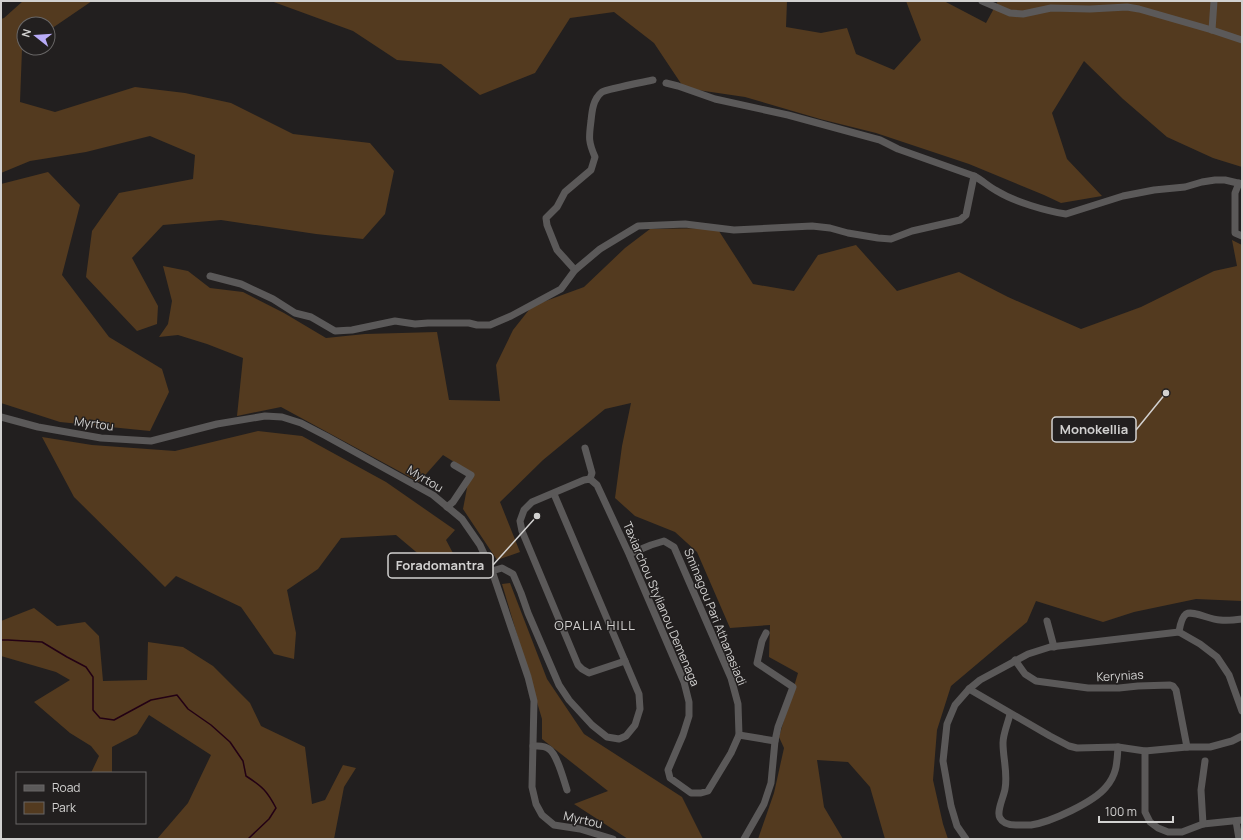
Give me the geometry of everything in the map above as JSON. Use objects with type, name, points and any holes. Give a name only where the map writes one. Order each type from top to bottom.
[{"type":"street","points":[[982,1],[1010,13],[1022,14],[1051,8],[1090,9],[1127,4],[1242,40]]},
{"type":"street","points":[[1212,30],[1214,1]]},
{"type":"street","points":[[575,270],[557,250],[547,225],[546,218],[557,207],[565,192],[591,170],[595,157],[590,146],[589,136],[593,107],[596,98],[602,92],[653,80]]},
{"type":"street","points":[[666,83],[715,99],[788,115],[880,140],[898,149],[974,176],[1006,196],[1043,209],[1066,214],[1123,196],[1154,190],[1185,187],[1215,180],[1225,180],[1241,184],[1235,193],[1235,233],[1242,236]]},
{"type":"street","points":[[210,276],[241,284],[273,299],[295,313],[311,317],[335,331],[352,330],[395,322],[415,324],[462,323],[490,325],[511,316],[561,289],[575,270],[600,249],[638,226],[685,224],[734,230],[812,226],[891,239],[912,230],[960,220],[966,216],[974,176]]},
{"type":"street","name":"Myrtou","points":[[1,417],[38,427],[101,438],[151,441],[217,424],[265,416],[282,417],[301,423],[433,495],[462,519],[480,545],[492,571],[528,677],[534,701],[532,787],[536,804],[542,815],[554,825],[580,829],[613,839]]},
{"type":"street","points":[[585,448],[592,473],[590,479],[584,480],[554,494],[532,502],[524,510],[520,521],[522,531],[578,665],[589,673],[625,661]]},
{"type":"street","points":[[447,507],[453,502],[471,475],[454,465]]},
{"type":"street","name":"Taxiarchou Stylianou Demenaga","points":[[590,479],[597,485],[629,554],[684,682],[689,702],[689,716],[683,735],[668,770],[670,778],[691,793]]},
{"type":"street","points":[[492,571],[502,568],[512,574],[559,685],[569,700],[592,725],[607,737],[619,739],[626,736],[635,725],[640,709],[639,694],[554,494]]},
{"type":"street","name":"Sminagou Pari Athanasiadi","points":[[629,554],[664,541],[674,547],[731,678],[738,704],[739,735],[731,753],[708,791],[691,793]]},
{"type":"street","points":[[1179,632],[1183,618],[1186,614],[1197,614],[1211,619],[1221,620],[1242,619]]},
{"type":"street","points":[[1047,621],[1054,647]]},
{"type":"street","points":[[966,839],[957,826],[951,806],[943,761],[947,724],[955,705],[980,680],[1028,654],[1054,647],[1179,632],[1200,644],[1217,658],[1229,675],[1242,712]]},
{"type":"street","points":[[744,839],[764,804],[771,784],[775,741],[783,713],[793,687],[757,663],[762,641],[766,633]]},
{"type":"street","name":"Kerynias","points":[[1015,660],[1024,674],[1036,681],[1088,688],[1173,686],[1176,690],[1187,747]]},
{"type":"street","points":[[969,690],[1050,736],[1077,748],[1118,747],[1145,751],[1187,747],[1210,747],[1232,741],[1242,736]]},
{"type":"street","points":[[1010,714],[1003,742],[1007,777],[998,814],[1003,822],[1010,824],[1031,825],[1048,821],[1089,802],[1105,789],[1113,778],[1117,765],[1118,747]]},
{"type":"street","points":[[739,735],[775,741]]},
{"type":"street","points":[[533,746],[542,746],[550,749],[557,762],[567,790]]},
{"type":"street","points":[[1145,751],[1146,812],[1150,822],[1158,828],[1168,832],[1183,835],[1203,824],[1239,820],[1239,839]]},
{"type":"street","points":[[1203,824],[1201,790],[1205,761]]},
{"type":"green space","points":[[23,1],[92,1],[56,26],[56,16],[16,16],[16,56],[22,56],[20,102],[55,112],[135,87],[185,93],[231,103],[293,134],[370,143],[394,171],[385,214],[363,239],[316,234],[221,220],[163,225],[132,258],[158,306],[157,324],[137,331],[86,277],[92,231],[119,193],[193,179],[195,155],[150,136],[86,152],[30,161],[1,173],[1,19]]},
{"type":"green space","points":[[271,1],[787,1],[786,27],[821,33],[847,28],[856,54],[894,70],[921,40],[906,1],[944,1],[986,23],[998,1],[1242,1],[1242,167],[1213,158],[1167,137],[1123,99],[1084,61],[1052,113],[1067,159],[1102,196],[1061,203],[969,164],[876,133],[820,119],[745,97],[684,88],[654,43],[614,12],[570,18],[535,73],[480,95],[441,64],[397,60],[353,31]]},
{"type":"green space","points":[[48,172],[80,205],[62,275],[109,337],[162,369],[169,392],[150,431],[60,422],[1,403],[1,184]]},
{"type":"green space","points":[[717,228],[753,284],[794,291],[818,255],[856,245],[897,291],[959,272],[1008,297],[1081,329],[1141,307],[1214,271],[1237,266],[1232,240],[1242,245],[1242,601],[1196,599],[1134,612],[1103,622],[1036,601],[1027,622],[951,686],[937,730],[933,780],[948,839],[885,839],[870,787],[848,762],[817,760],[824,807],[843,839],[758,839],[774,793],[784,748],[779,737],[798,673],[769,657],[770,625],[730,628],[697,552],[675,532],[635,516],[615,498],[622,446],[631,403],[605,409],[543,460],[500,502],[520,552],[497,560],[463,509],[470,472],[443,455],[419,482],[281,407],[237,416],[243,358],[178,335],[159,337],[168,324],[172,301],[163,266],[188,271],[210,288],[243,292],[284,313],[326,338],[365,334],[437,332],[449,400],[500,401],[496,365],[513,330],[532,306],[584,287],[625,248],[650,229]]},
{"type":"green space","points":[[258,431],[302,436],[386,482],[455,530],[446,540],[462,570],[434,567],[396,535],[341,538],[318,569],[287,590],[296,633],[294,659],[274,654],[241,607],[176,576],[165,587],[74,497],[42,437],[92,445],[175,451]]},
{"type":"green space","points":[[510,583],[547,679],[584,734],[682,797],[703,839],[628,839],[574,804],[608,791],[542,739],[542,719],[502,584]]},
{"type":"green space","points":[[34,608],[57,626],[85,622],[99,636],[103,681],[147,680],[148,642],[183,647],[213,666],[250,703],[261,726],[305,747],[312,804],[325,800],[343,765],[356,768],[344,787],[334,839],[157,839],[188,803],[211,755],[149,715],[137,734],[112,747],[112,772],[91,772],[99,756],[91,746],[70,733],[34,702],[70,680],[56,672],[1,656],[1,621]]},
{"type":"waterway","points":[[1,640],[42,642],[86,667],[93,677],[93,710],[100,718],[114,720],[151,700],[177,695],[188,709],[211,725],[230,742],[243,761],[246,776],[257,783],[264,790],[276,808],[269,819],[248,839]]},
{"type":"place","name":"Monokellia","points":[[1166,393]]},
{"type":"place","name":"Foradomantra","points":[[537,516]]},
{"type":"district","name":"OPALIA HILL","points":[[595,625]]}]
